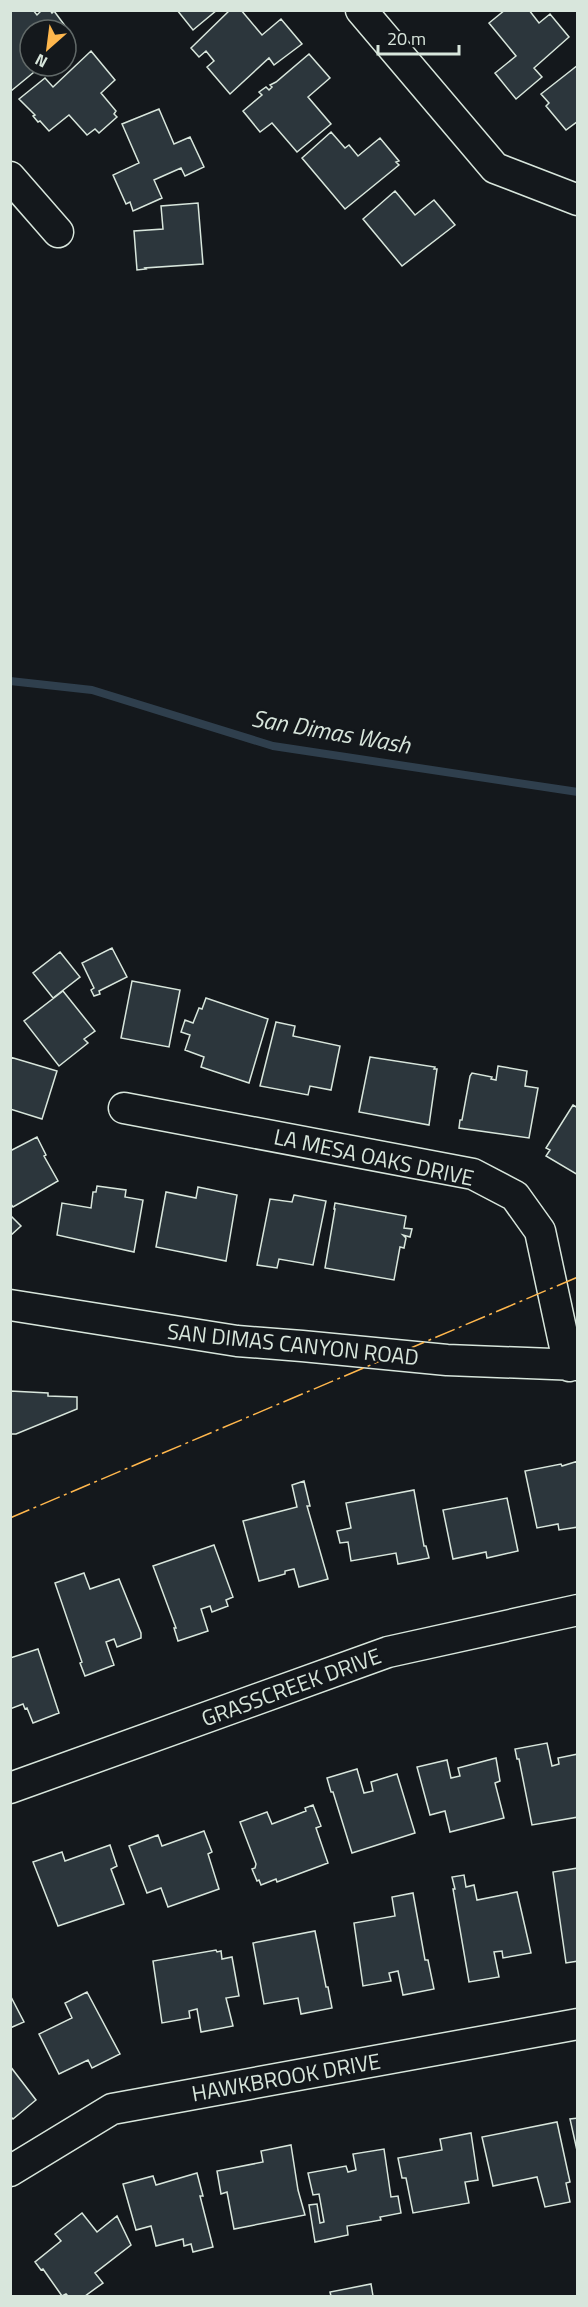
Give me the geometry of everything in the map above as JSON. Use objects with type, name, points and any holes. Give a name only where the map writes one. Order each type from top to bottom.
[{"type":"street","points":[[361,10],[495,168],[577,200]]},
{"type":"street","points":[[10,177],[58,232]]},
{"type":"street","name":"LA MESA OAKS DRIVE","points":[[124,1108],[473,1174],[515,1197],[540,1231],[573,1365]]},
{"type":"street","name":"SAN DIMAS CANYON ROAD","points":[[10,1305],[237,1341],[447,1360],[573,1365]]},
{"type":"street","name":"GRASSCREEK DRIVE","points":[[10,1788],[388,1652],[578,1610]]},
{"type":"street","name":"HAWKBROOK DRIVE","points":[[10,2171],[112,2109],[578,2024]]},
{"type":"building","points":[[10,10],[33,10],[37,15],[42,10],[50,10],[52,13],[54,11],[59,18],[18,18],[18,78],[27,78],[11,91]]},
{"type":"building","points":[[177,10],[217,10],[193,30]]},
{"type":"building","points":[[230,10],[241,10],[262,35],[281,19],[302,44],[274,65],[269,58],[230,94],[207,67],[214,61],[206,51],[199,57],[191,48]]},
{"type":"building","points":[[505,10],[529,10],[539,23],[550,14],[569,37],[534,68],[542,77],[516,99],[495,73],[516,56],[489,23]]},
{"type":"building","points":[[91,51],[115,80],[101,93],[116,111],[114,114],[117,117],[99,133],[95,129],[87,135],[69,115],[49,131],[40,121],[38,122],[33,116],[35,115],[19,99],[45,78],[53,87],[62,78],[78,78],[78,63]]},
{"type":"building","points":[[309,54],[330,78],[308,97],[331,124],[297,152],[272,123],[260,132],[243,111],[262,95],[259,92],[266,87],[269,90],[272,87],[270,85]]},
{"type":"building","points":[[578,65],[578,121],[566,130],[546,106],[549,103],[541,94]]},
{"type":"building","points":[[159,109],[174,144],[190,137],[204,167],[185,176],[181,168],[154,180],[162,198],[133,211],[130,202],[126,204],[113,175],[139,163],[122,124]]},
{"type":"building","points":[[331,132],[345,148],[349,145],[358,156],[380,138],[399,161],[396,162],[399,165],[345,209],[302,158]]},
{"type":"building","points":[[395,191],[415,215],[434,200],[455,225],[402,266],[363,219]]},
{"type":"building","points":[[198,203],[203,264],[137,270],[134,231],[163,229],[161,206]]},
{"type":"building","points":[[112,948],[127,977],[99,991],[100,994],[94,996],[91,990],[94,988],[82,963]]},
{"type":"building","points":[[60,952],[80,977],[53,998],[33,973]]},
{"type":"building","points":[[132,981],[180,990],[169,1047],[121,1038]]},
{"type":"building","points":[[63,991],[95,1031],[84,1039],[88,1043],[59,1066],[24,1021]]},
{"type":"building","points":[[206,998],[268,1019],[249,1083],[201,1067],[204,1057],[185,1050],[190,1035],[181,1032],[185,1020],[193,1023]]},
{"type":"building","points":[[276,1022],[295,1026],[293,1036],[340,1046],[331,1090],[310,1086],[308,1095],[260,1086]]},
{"type":"building","points":[[10,1057],[57,1071],[42,1119],[10,1109]]},
{"type":"building","points":[[370,1057],[437,1069],[429,1125],[359,1112]]},
{"type":"building","points":[[498,1066],[527,1071],[525,1086],[538,1088],[529,1138],[459,1128],[470,1076],[472,1073],[496,1080]]},
{"type":"building","points":[[573,1105],[578,1108],[578,1175],[546,1156],[550,1150],[546,1148]]},
{"type":"building","points":[[37,1137],[46,1155],[44,1156],[58,1181],[13,1207],[10,1203],[10,1151]]},
{"type":"building","points":[[97,1186],[126,1190],[125,1197],[143,1200],[134,1252],[57,1235],[62,1203],[91,1208],[93,1192],[96,1192]]},
{"type":"building","points":[[198,1187],[237,1195],[226,1261],[156,1247],[166,1192],[196,1198]]},
{"type":"building","points":[[294,1195],[326,1201],[313,1265],[279,1259],[277,1268],[257,1265],[270,1199],[292,1202]]},
{"type":"building","points":[[335,1203],[406,1216],[404,1228],[412,1229],[410,1237],[403,1235],[406,1238],[404,1248],[400,1247],[394,1280],[325,1268]]},
{"type":"building","points":[[10,1215],[21,1226],[10,1236]]},
{"type":"building","points":[[10,1391],[77,1397],[77,1409],[16,1434],[10,1434]]},
{"type":"building","points":[[578,1461],[578,1527],[559,1530],[558,1524],[537,1528],[525,1471],[561,1464],[562,1466]]},
{"type":"building","points":[[304,1481],[310,1506],[307,1506],[328,1579],[299,1587],[294,1569],[285,1571],[285,1574],[259,1581],[243,1521],[297,1507],[292,1485]]},
{"type":"building","points":[[414,1490],[424,1546],[426,1546],[429,1558],[398,1564],[396,1553],[351,1561],[348,1542],[340,1543],[337,1531],[351,1528],[346,1503]]},
{"type":"building","points":[[507,1498],[518,1551],[487,1558],[486,1552],[453,1559],[443,1510]]},
{"type":"building","points":[[214,1545],[233,1597],[226,1600],[228,1606],[212,1612],[210,1606],[201,1609],[208,1631],[178,1641],[174,1628],[176,1628],[153,1566]]},
{"type":"building","points":[[84,1573],[90,1589],[119,1579],[141,1633],[141,1638],[117,1647],[114,1639],[106,1642],[114,1665],[85,1676],[55,1583]]},
{"type":"building","points":[[38,1649],[59,1713],[33,1723],[23,1704],[10,1709],[10,1658]]},
{"type":"building","points":[[547,1743],[552,1766],[559,1764],[558,1758],[578,1754],[578,1817],[532,1825],[515,1749]]},
{"type":"building","points":[[496,1758],[500,1781],[495,1783],[504,1818],[450,1832],[445,1811],[430,1815],[417,1767],[447,1760],[451,1778],[460,1776],[458,1768]]},
{"type":"building","points":[[357,1769],[364,1793],[373,1791],[371,1782],[397,1774],[415,1833],[352,1853],[327,1778]]},
{"type":"building","points":[[313,1805],[321,1826],[316,1828],[328,1863],[277,1882],[276,1879],[261,1885],[252,1869],[256,1864],[240,1822],[267,1812],[272,1824],[306,1811],[305,1808]]},
{"type":"building","points":[[204,1831],[212,1852],[208,1854],[219,1889],[168,1907],[161,1888],[147,1893],[129,1846],[158,1835],[162,1846]]},
{"type":"building","points":[[110,1845],[117,1866],[111,1869],[124,1904],[58,1926],[33,1862],[62,1852],[65,1861]]},
{"type":"building","points":[[578,1868],[578,1961],[566,1963],[553,1872]]},
{"type":"building","points":[[464,1875],[466,1887],[474,1885],[477,1900],[517,1892],[531,1953],[503,1958],[502,1951],[494,1952],[499,1977],[469,1982],[452,1877]]},
{"type":"building","points":[[413,1893],[425,1960],[428,1960],[434,1989],[403,1995],[398,1971],[389,1973],[391,1981],[363,1986],[354,1923],[395,1916],[392,1897]]},
{"type":"building","points":[[315,1931],[332,2008],[301,2014],[298,1998],[264,2004],[253,1943]]},
{"type":"building","points":[[221,1951],[222,1959],[232,1957],[239,1996],[226,1998],[233,2026],[201,2032],[197,2009],[189,2011],[190,2018],[162,2023],[153,1961]]},
{"type":"building","points":[[87,1992],[120,2054],[92,2068],[88,2060],[59,2074],[39,2034],[72,2018],[65,2003]]},
{"type":"building","points":[[10,1995],[24,2022],[10,2028]]},
{"type":"building","points":[[10,2066],[36,2100],[13,2119],[10,2116]]},
{"type":"building","points":[[578,2118],[578,2155],[570,2119]]},
{"type":"building","points":[[557,2122],[570,2182],[566,2183],[570,2202],[545,2207],[537,2177],[493,2186],[482,2137]]},
{"type":"building","points":[[471,2133],[478,2180],[465,2182],[469,2203],[413,2213],[406,2178],[402,2178],[398,2158],[442,2150],[440,2139]]},
{"type":"building","points":[[291,2145],[298,2190],[305,2215],[234,2229],[227,2192],[221,2194],[217,2171],[263,2162],[261,2151]]},
{"type":"building","points":[[384,2149],[391,2197],[398,2196],[401,2213],[380,2217],[381,2220],[347,2226],[348,2235],[315,2242],[309,2205],[317,2204],[320,2223],[324,2222],[319,2194],[313,2195],[308,2173],[346,2166],[348,2172],[356,2170],[353,2154]]},
{"type":"building","points":[[197,2173],[203,2196],[200,2196],[213,2247],[193,2252],[191,2244],[184,2246],[183,2239],[156,2246],[151,2226],[136,2230],[123,2184],[153,2176],[156,2185]]},
{"type":"building","points":[[82,2213],[97,2232],[117,2216],[131,2245],[95,2273],[103,2283],[85,2296],[66,2294],[62,2296],[43,2269],[41,2270],[35,2262],[61,2241],[55,2234]]},
{"type":"building","points":[[371,2284],[373,2296],[331,2296],[330,2292]]},
{"type":"waterway","name":"San Dimas Wash","points":[[10,681],[92,690],[273,746],[578,792]]},
{"type":"power","points":[[10,1518],[578,1277]]}]
